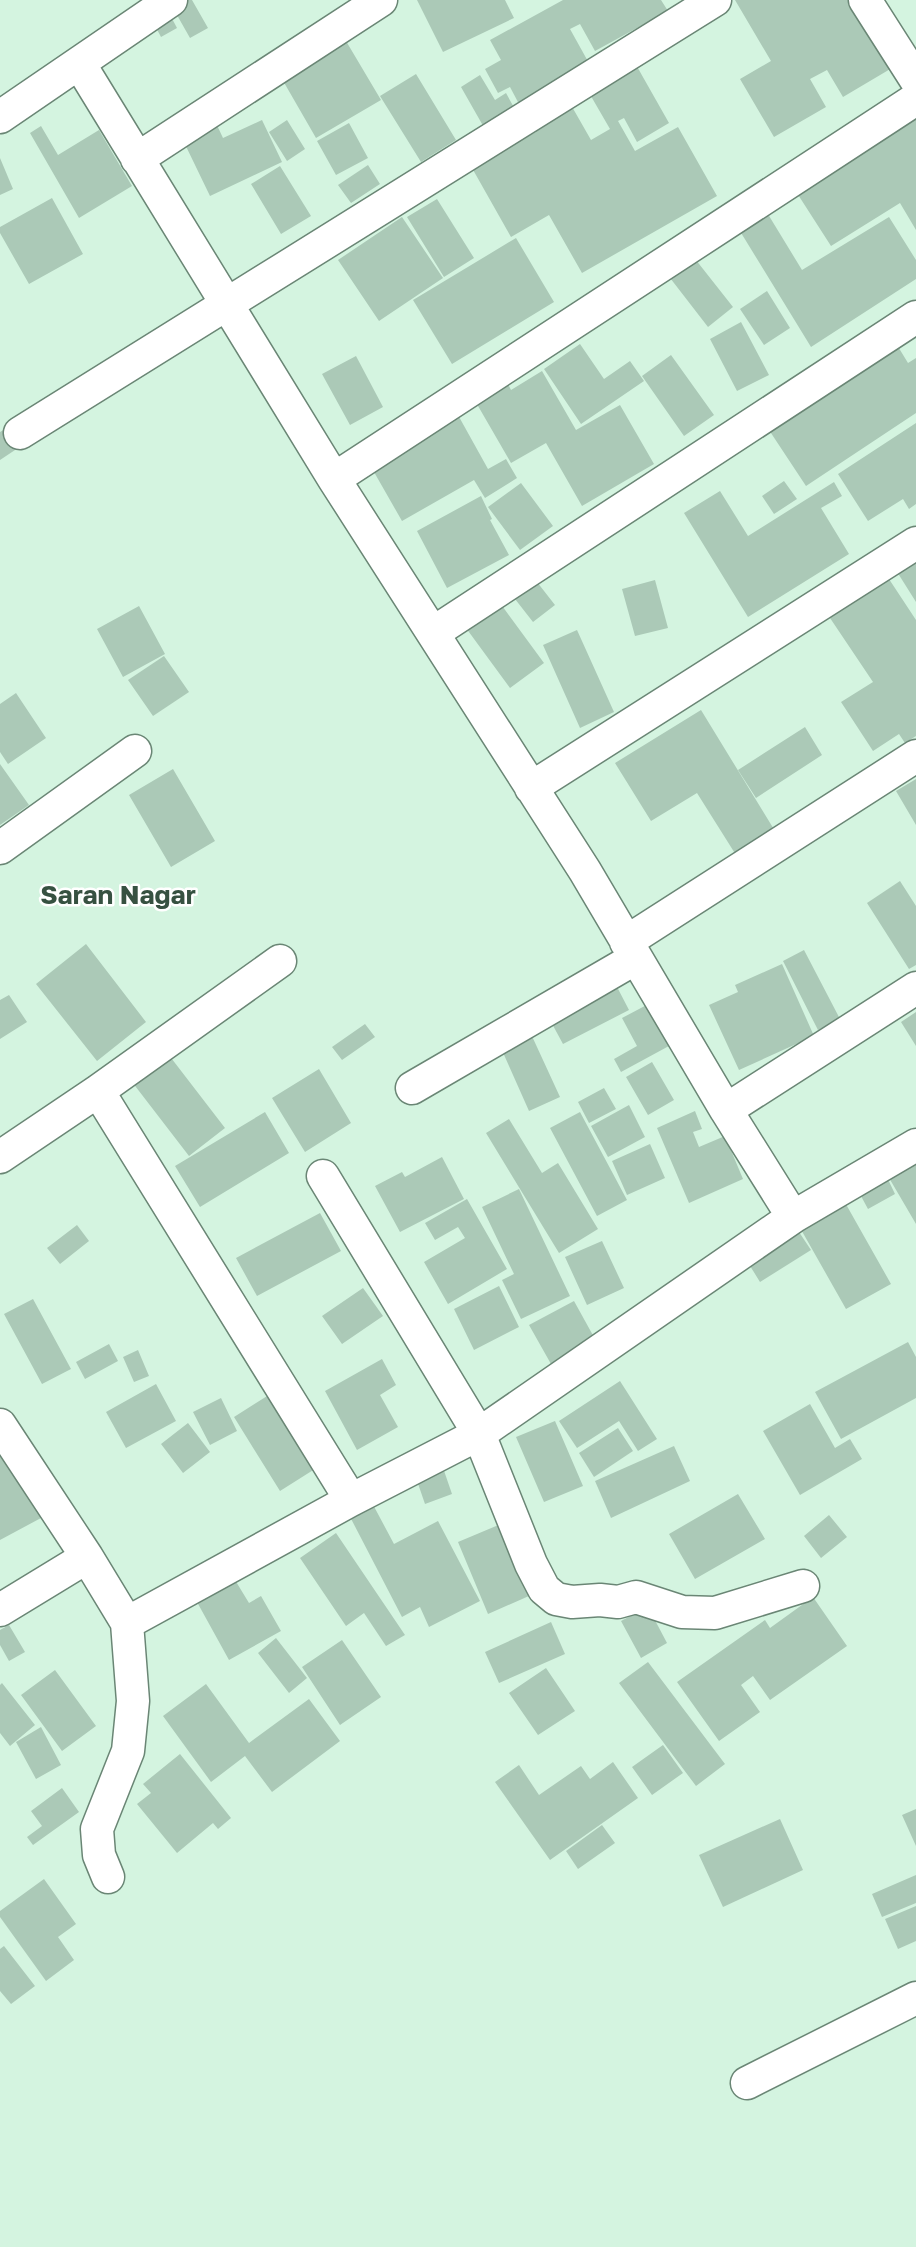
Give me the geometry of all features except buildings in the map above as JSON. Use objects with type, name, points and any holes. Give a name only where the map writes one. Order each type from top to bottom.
[{"type":"street","points":[[0,117],[171,0]]},
{"type":"street","points":[[137,159],[381,0]]},
{"type":"street","points":[[20,433],[715,0]]},
{"type":"street","points":[[865,0],[916,80]]},
{"type":"street","points":[[79,63],[334,479],[531,788],[793,1217]]},
{"type":"street","points":[[334,479],[916,99]]},
{"type":"street","points":[[433,633],[916,317]]},
{"type":"street","points":[[531,788],[916,543]]},
{"type":"street","points":[[0,848],[135,751]]},
{"type":"street","points":[[412,1088],[631,950],[916,756]]},
{"type":"street","points":[[0,1157],[98,1091],[280,961]]},
{"type":"street","points":[[726,1110],[916,988]]},
{"type":"street","points":[[98,1091],[351,1500]]},
{"type":"street","points":[[127,1623],[351,1500],[479,1434],[793,1217],[916,1145]]},
{"type":"street","points":[[323,1176],[479,1434],[531,1564],[544,1589],[556,1599],[572,1602],[618,1602],[636,1597],[682,1612],[715,1613],[803,1586]]},
{"type":"street","points":[[0,1425],[127,1623],[133,1701],[128,1751],[97,1829],[99,1855],[108,1877]]},
{"type":"street","points":[[0,1610],[86,1557]]},
{"type":"street","points":[[747,2083],[916,1998]]},
{"type":"district","name":"Saran Nagar","points":[[118,895]]}]
